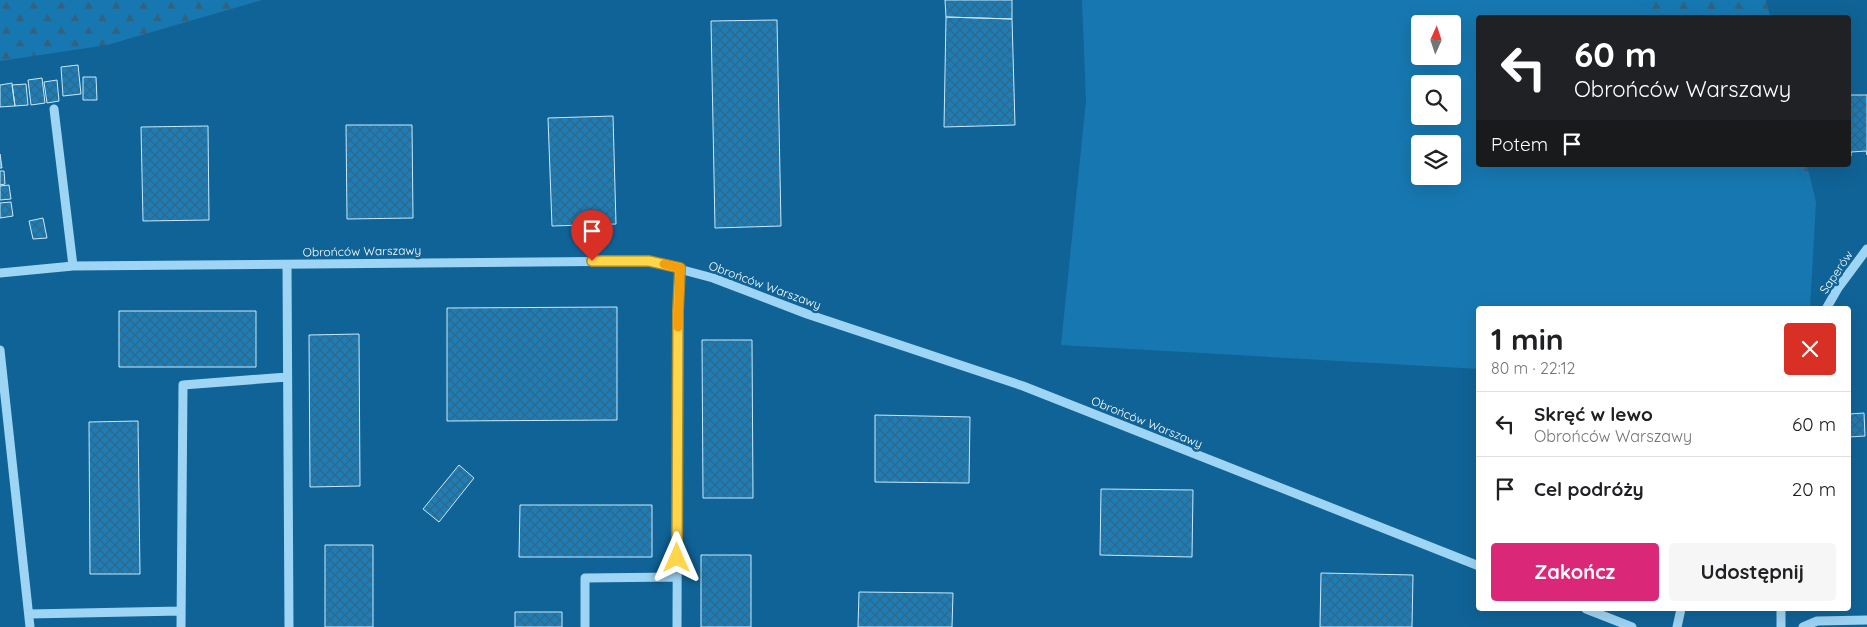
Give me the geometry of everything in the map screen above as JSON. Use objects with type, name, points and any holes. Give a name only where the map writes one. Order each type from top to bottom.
[{"type":"street","points":[[54,109],[73,266]]},
{"type":"street","name":"Saperów","points":[[1828,306],[1838,288],[1867,249]]},
{"type":"street","name":"Obrońców Warszawy","points":[[0,273],[73,266],[649,261],[713,278],[816,317],[1023,386],[1476,565]]},
{"type":"street","points":[[286,265],[289,627]]},
{"type":"street","points":[[677,627],[678,320],[680,268]]},
{"type":"street","points":[[0,350],[30,627]]},
{"type":"street","points":[[181,627],[183,385],[287,378]]},
{"type":"street","points":[[585,627],[585,578],[677,577]]},
{"type":"street","points":[[29,614],[181,611]]},
{"type":"street","points":[[1591,611],[1632,627]]},
{"type":"street","points":[[1677,627],[1681,611]]},
{"type":"street","points":[[1781,611],[1781,627]]},
{"type":"street","points":[[1803,627],[1817,621],[1863,622]]},
{"type":"green space","points":[[0,0],[262,0],[107,45],[0,61]]},
{"type":"green space","points":[[1082,0],[1635,0],[1664,15],[1476,15],[1476,167],[1797,167],[1816,202],[1810,306],[1476,306],[1476,369],[1061,345],[1086,101]]},
{"type":"green space","points":[[1635,0],[1766,0],[1770,15],[1664,15]]},
{"type":"green space","points":[[1797,167],[1807,167],[1816,202]]},
{"type":"building","points":[[945,0],[1012,0],[1012,19],[946,17]]},
{"type":"building","points":[[946,17],[1012,19],[1015,125],[944,127]]},
{"type":"building","points":[[777,20],[781,226],[715,228],[711,21]]},
{"type":"building","points":[[78,65],[81,94],[63,96],[61,67]]},
{"type":"building","points":[[83,77],[96,77],[97,100],[83,100]]},
{"type":"building","points":[[42,78],[45,103],[31,105],[28,80]]},
{"type":"building","points":[[57,80],[59,101],[47,103],[44,82]]},
{"type":"building","points":[[12,83],[15,106],[0,107],[0,85]]},
{"type":"building","points":[[26,84],[28,105],[15,106],[12,85]]},
{"type":"building","points":[[1851,95],[1867,95],[1867,155],[1866,151],[1851,152]]},
{"type":"building","points":[[613,116],[616,224],[552,226],[548,118]]},
{"type":"building","points":[[346,125],[412,125],[413,218],[347,219]]},
{"type":"building","points":[[208,126],[209,220],[143,221],[141,127]]},
{"type":"building","points":[[0,171],[4,171],[5,184],[0,185]]},
{"type":"building","points":[[9,185],[11,199],[0,200],[0,186]]},
{"type":"building","points":[[11,202],[13,216],[0,218],[0,203]]},
{"type":"building","points":[[43,218],[47,238],[33,239],[29,221]]},
{"type":"building","points":[[617,307],[617,420],[447,421],[447,308]]},
{"type":"building","points":[[119,311],[256,311],[256,367],[119,367]]},
{"type":"building","points":[[359,334],[360,486],[310,487],[309,335]]},
{"type":"building","points":[[702,340],[752,340],[753,498],[703,498]]},
{"type":"building","points":[[1864,413],[1865,436],[1851,437],[1851,414]]},
{"type":"building","points":[[875,415],[970,417],[969,483],[875,482]]},
{"type":"building","points":[[138,421],[140,574],[90,574],[89,422]]},
{"type":"building","points":[[459,465],[474,478],[439,522],[423,509]]},
{"type":"building","points":[[1101,489],[1193,490],[1192,557],[1100,555]]},
{"type":"building","points":[[520,505],[652,505],[652,557],[519,557]]},
{"type":"building","points":[[325,545],[373,545],[373,627],[325,627]]},
{"type":"building","points":[[701,555],[751,555],[751,627],[701,627]]},
{"type":"building","points":[[1321,573],[1413,575],[1412,627],[1320,627]]},
{"type":"building","points":[[859,592],[953,593],[952,627],[858,627]]},
{"type":"building","points":[[515,612],[562,612],[562,627],[515,627]]},
{"type":"slow traffic","points":[[664,264],[680,268],[678,327]]},
{"type":"route","points":[[592,261],[649,261],[680,268],[678,310],[677,558]]}]
